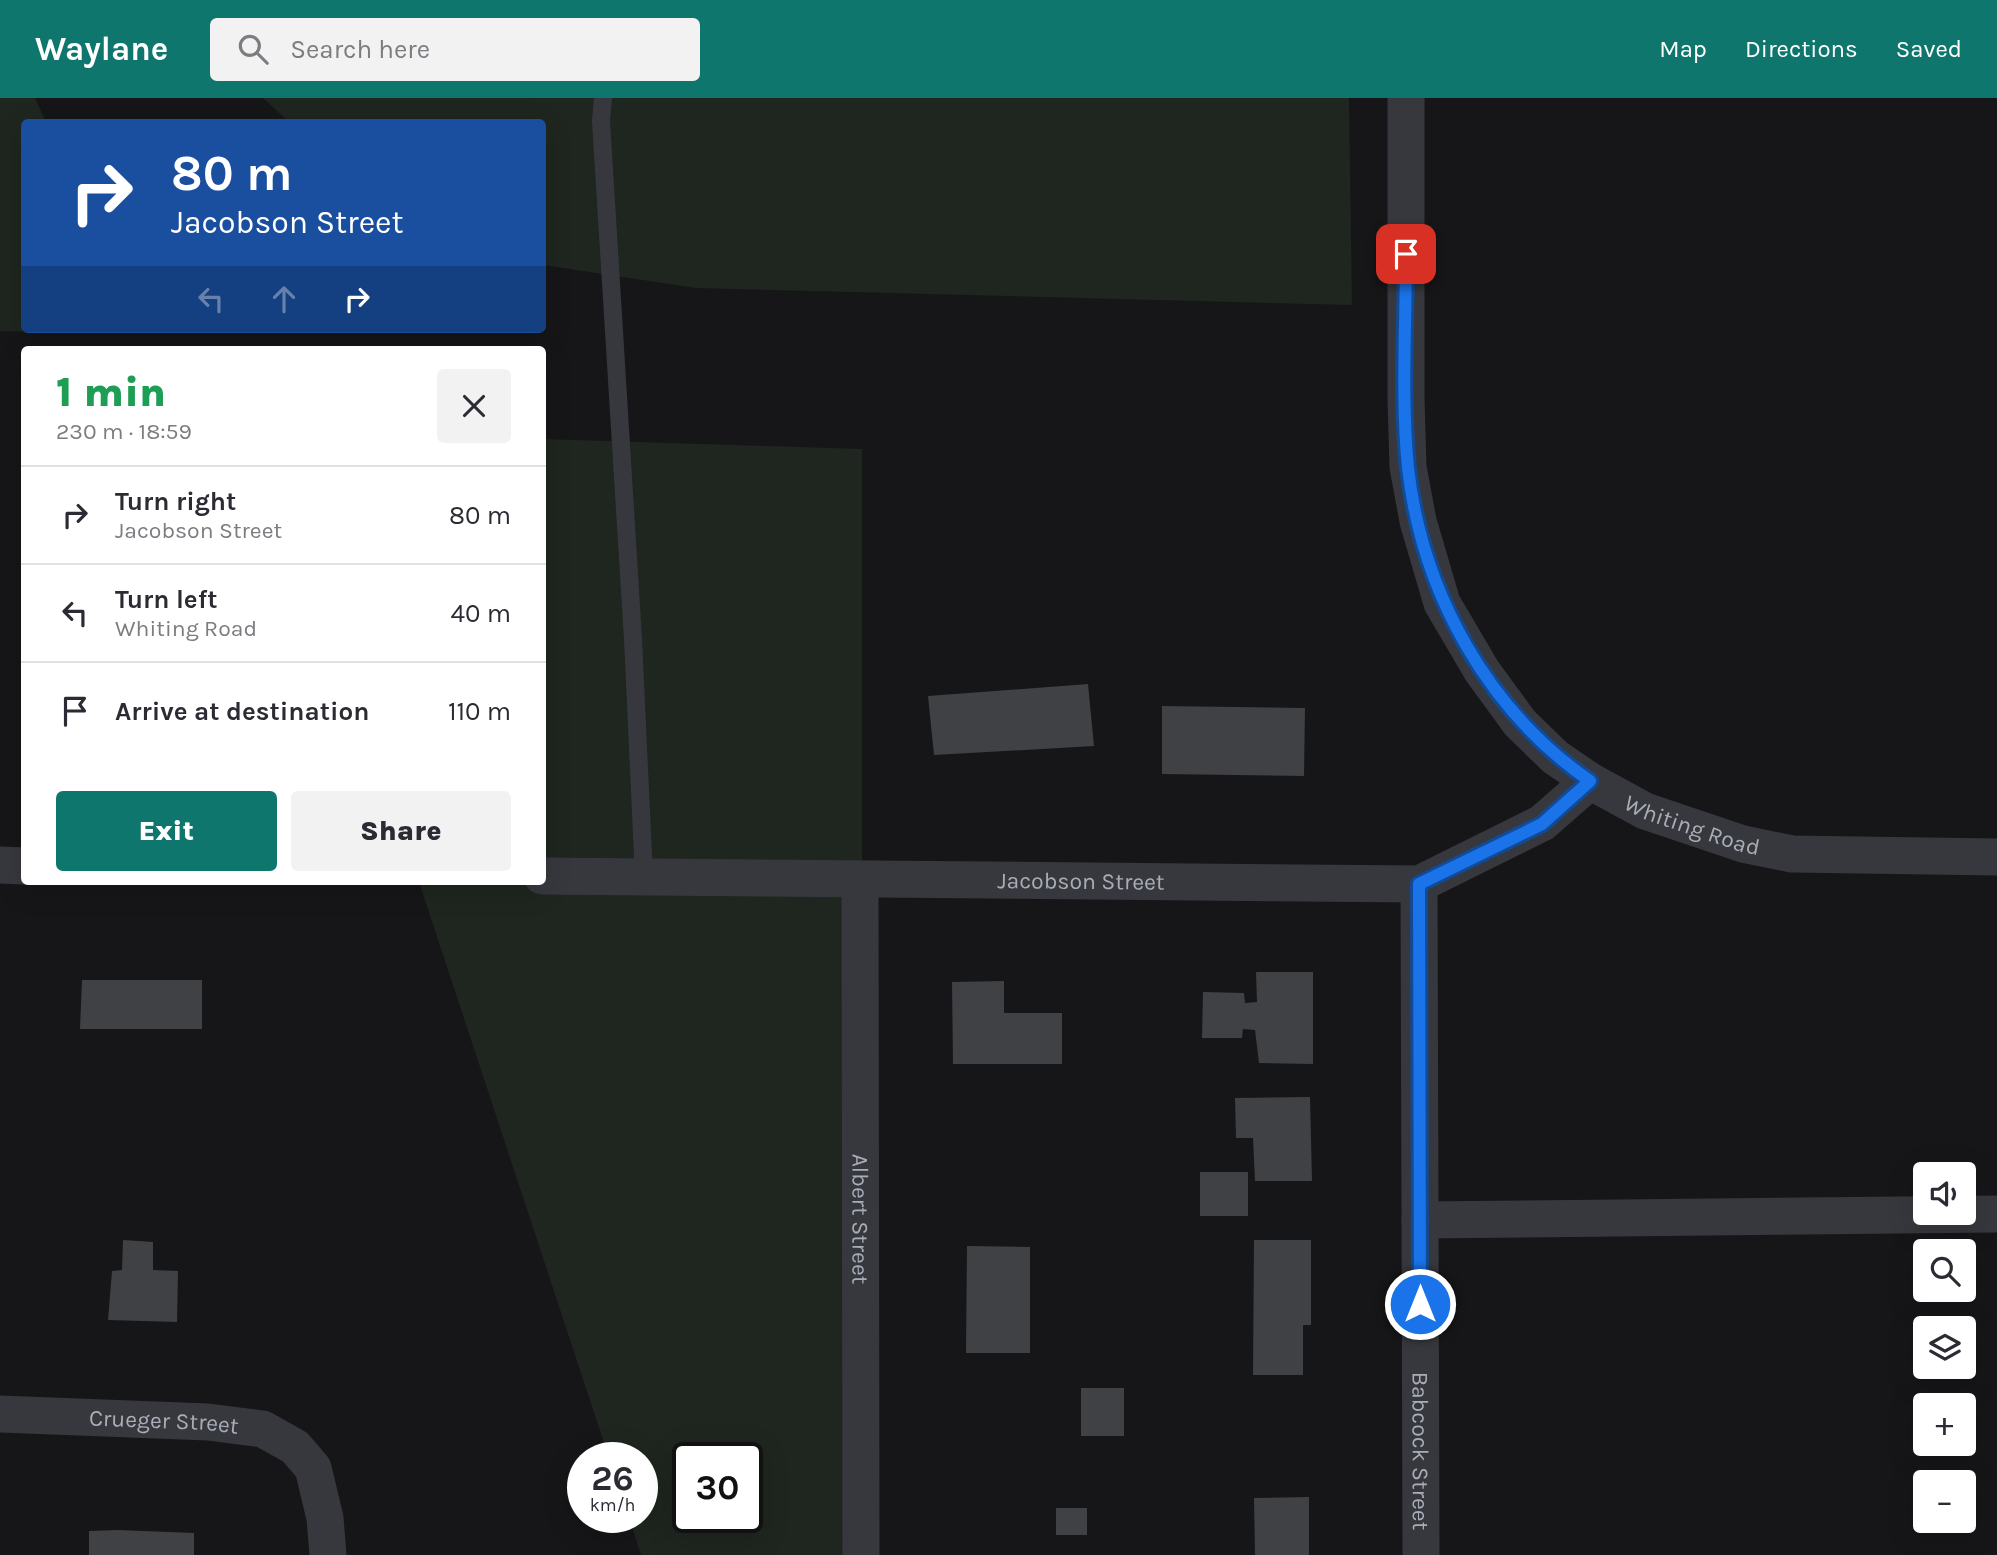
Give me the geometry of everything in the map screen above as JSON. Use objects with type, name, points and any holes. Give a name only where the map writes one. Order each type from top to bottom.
[{"type":"street","name":"Whiting Road","points":[[1406,98],[1408,467],[1430,567],[1442,603],[1482,671],[1520,723],[1555,757],[1590,781],[1645,811],[1700,831],[1792,854],[1997,857]]},
{"type":"street","name":"Jacobson Street","points":[[546,876],[1419,884],[1542,824],[1590,781]]},
{"type":"street","points":[[0,865],[21,866]]},
{"type":"street","name":"Albert Street","points":[[860,881],[862,1555]]},
{"type":"street","name":"Babcock Street","points":[[1419,884],[1421,1555]]},
{"type":"street","points":[[1420,1220],[1997,1214]]},
{"type":"street","name":"Crueger Street","points":[[0,1414],[208,1422],[263,1429],[295,1447],[313,1468],[325,1518],[328,1555]]},
{"type":"lane","points":[[603,98],[601,121],[633,639],[644,877]]},
{"type":"shaded area","points":[[0,98],[35,98],[45,119],[21,119],[21,331],[0,331]]},
{"type":"shaded area","points":[[263,98],[1349,98],[1352,305],[696,288],[546,265],[546,119],[286,119]]},
{"type":"shaded area","points":[[546,439],[862,449],[862,1555],[641,1555],[634,1533],[658,1533],[658,1442],[604,1442],[420,885],[546,885]]},
{"type":"building","points":[[1088,684],[1094,746],[934,755],[928,696]]},
{"type":"building","points":[[1162,706],[1305,708],[1304,776],[1162,774]]},
{"type":"building","points":[[1256,972],[1313,972],[1313,1064],[1259,1063],[1255,1030],[1243,1029],[1242,1038],[1202,1038],[1203,992],[1244,993],[1245,1003],[1257,1002]]},
{"type":"building","points":[[82,980],[202,980],[202,1029],[80,1029]]},
{"type":"building","points":[[1004,981],[1004,1013],[1062,1013],[1062,1064],[953,1064],[952,982]]},
{"type":"building","points":[[1310,1097],[1312,1181],[1255,1181],[1253,1138],[1236,1138],[1235,1098]]},
{"type":"building","points":[[1200,1172],[1248,1172],[1248,1216],[1200,1216]]},
{"type":"building","points":[[123,1240],[153,1242],[153,1270],[178,1271],[177,1322],[108,1320],[112,1271],[122,1270]]},
{"type":"building","points":[[1254,1240],[1311,1240],[1311,1325],[1303,1325],[1303,1375],[1253,1375]]},
{"type":"building","points":[[967,1246],[1030,1247],[1030,1353],[966,1353]]},
{"type":"building","points":[[1081,1388],[1124,1388],[1124,1436],[1081,1436]]},
{"type":"building","points":[[1309,1497],[1309,1555],[1255,1555],[1254,1498]]},
{"type":"building","points":[[1056,1508],[1087,1508],[1087,1535],[1056,1535]]},
{"type":"building","points":[[89,1531],[194,1533],[194,1555],[89,1555]]},
{"type":"route","points":[[1406,254],[1408,467],[1418,521],[1442,603],[1482,671],[1520,723],[1555,757],[1590,781],[1542,824],[1419,884],[1420,1304]]}]
